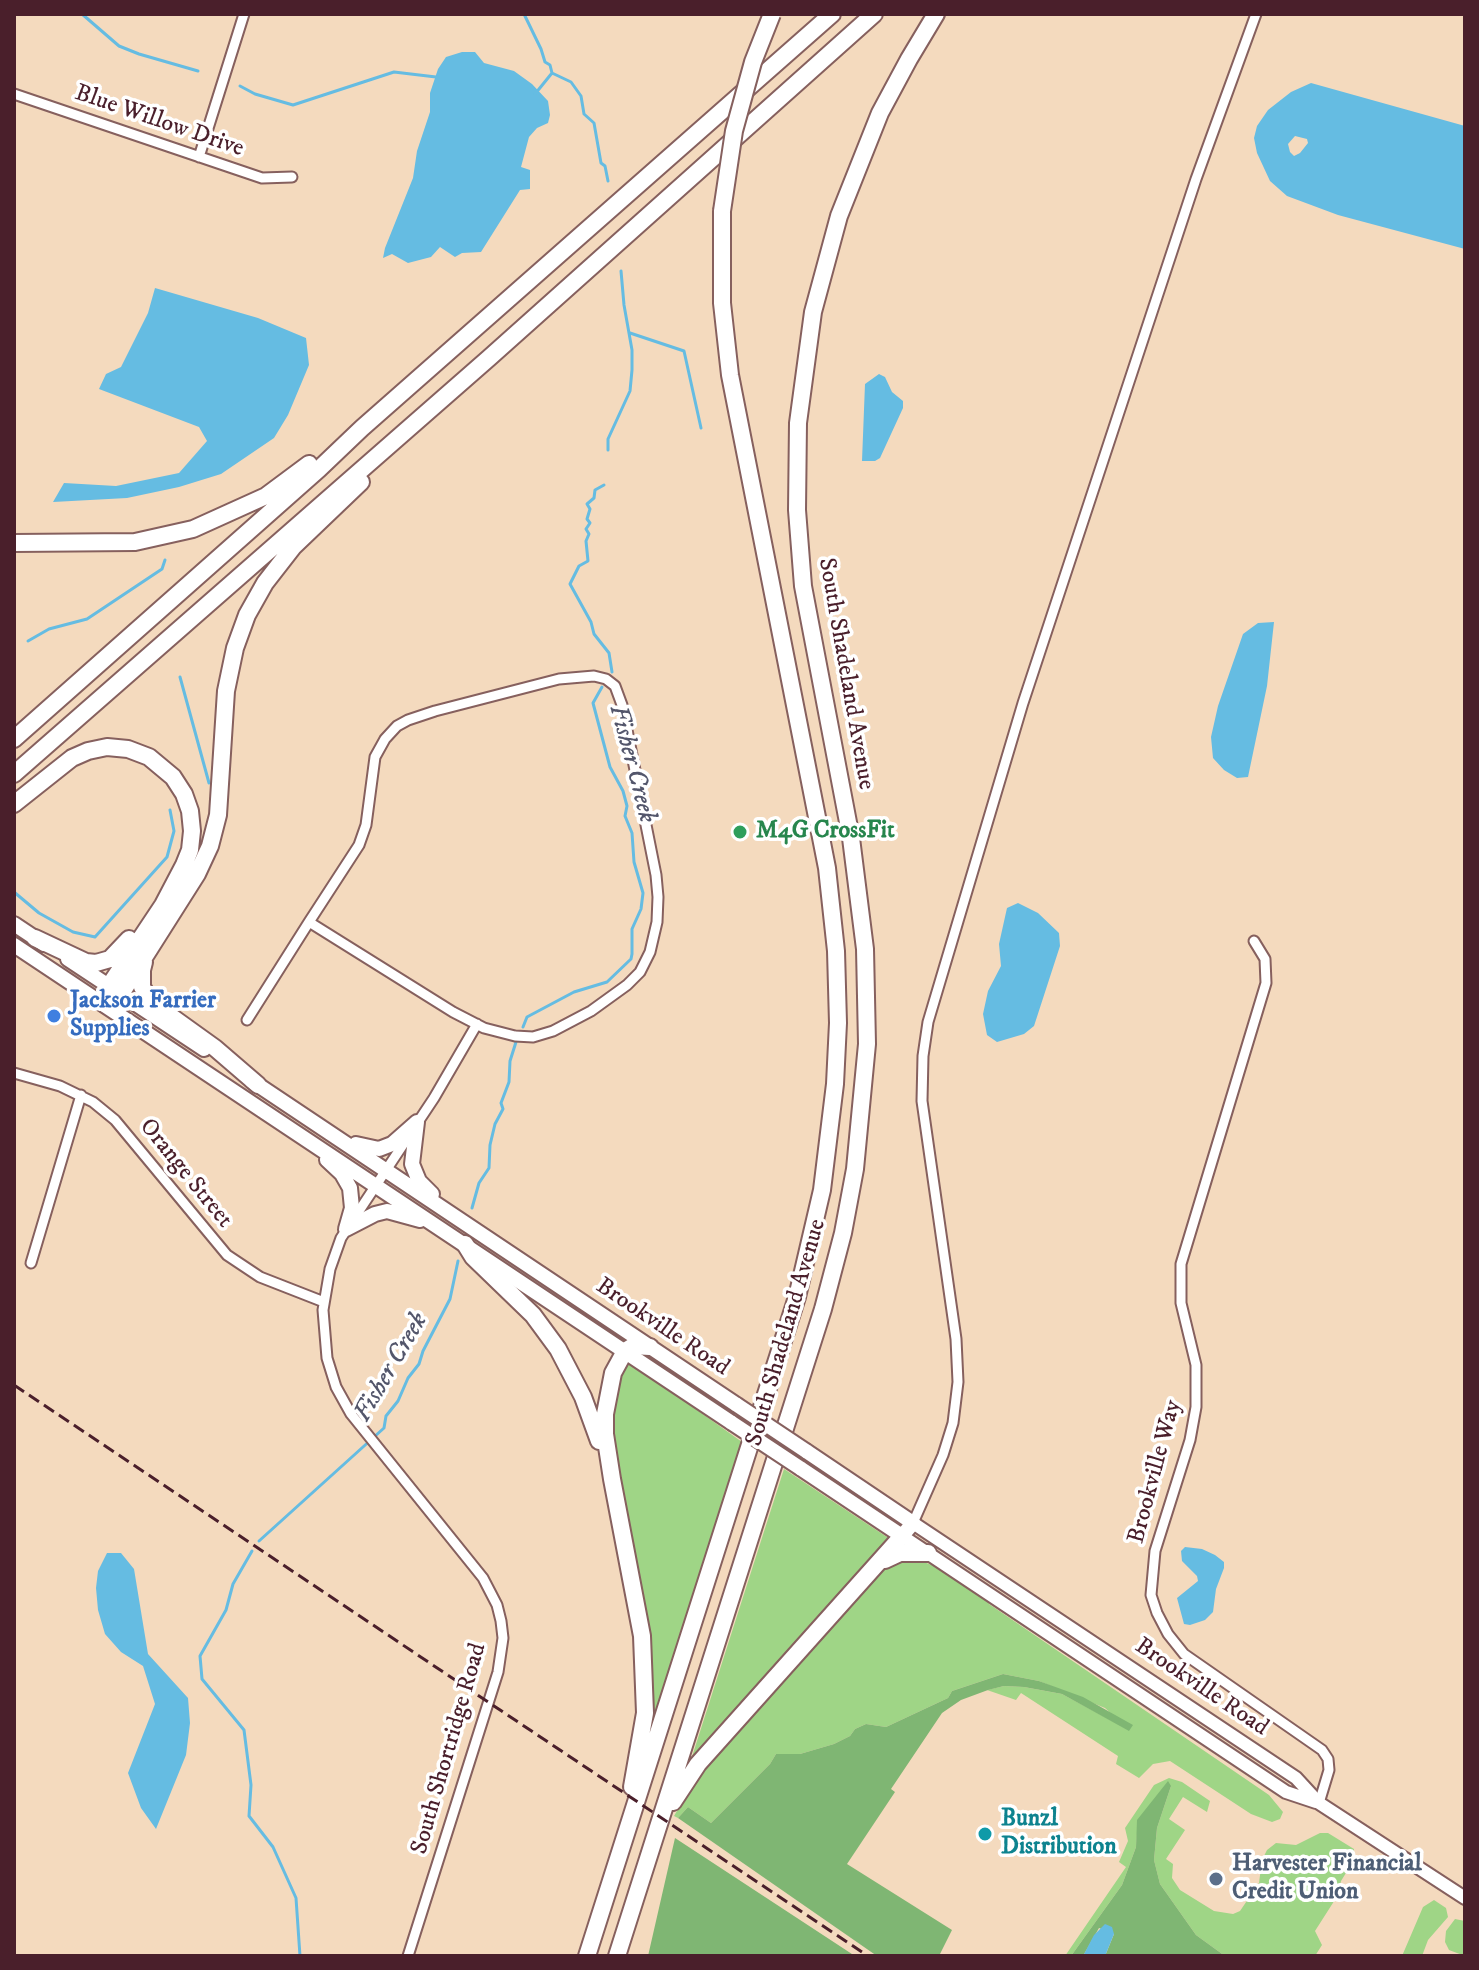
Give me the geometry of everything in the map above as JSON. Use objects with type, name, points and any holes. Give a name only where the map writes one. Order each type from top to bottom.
[{"type":"highway","name":"South Shadeland Avenue","points":[[587,1956],[698,1614],[803,1274],[824,1179],[835,1084],[837,987],[828,880],[729,364],[721,287],[722,211],[730,147],[753,62],[772,14]]},
{"type":"highway","points":[[785,54],[823,14]]},
{"type":"highway","points":[[14,739],[832,14]]},
{"type":"highway","points":[[14,774],[489,358],[874,14]]},
{"type":"highway","name":"South Shadeland Avenue","points":[[617,1956],[823,1309],[843,1233],[855,1169],[867,1044],[865,949],[854,855],[803,586],[797,510],[799,412],[813,312],[843,205],[880,113],[936,14]]},
{"type":"highway","points":[[105,1004],[147,952],[197,874],[213,837],[218,815],[224,709],[230,666],[255,598],[293,547],[373,471],[422,416]]},
{"type":"highway","points":[[14,543],[135,542],[193,529],[266,496],[362,428]]},
{"type":"highway","points":[[14,804],[79,754],[107,747],[139,752],[166,769],[180,786],[188,802],[192,822],[190,850],[181,872],[115,990]]},
{"type":"highway","points":[[35,938],[86,962],[110,959],[120,951],[156,900],[181,872]]},
{"type":"highway","points":[[147,952],[141,978],[142,987],[151,1002],[215,1048],[258,1085]]},
{"type":"highway","points":[[465,1244],[473,1257],[533,1315],[558,1349],[583,1397],[612,1479]]},
{"type":"highway","points":[[616,1867],[640,1752],[646,1690],[642,1636],[605,1434],[605,1404],[613,1373],[625,1351],[633,1346],[650,1347]]},
{"type":"highway","points":[[645,1866],[675,1798],[698,1764],[908,1529]]},
{"type":"highway","points":[[877,1565],[893,1555],[928,1553]]},
{"type":"main road","name":"Brookville Road","points":[[14,924],[806,1451],[908,1529],[928,1553],[1286,1792],[1319,1803]]},
{"type":"main road","name":"Brookville Road","points":[[14,945],[800,1468],[908,1529],[1296,1778],[1319,1803],[1465,1898]]},
{"type":"main road","points":[[332,1135],[362,1147],[379,1149],[392,1144],[417,1122]]},
{"type":"main road","points":[[417,1122],[411,1157],[414,1170],[419,1181],[445,1209]]},
{"type":"main road","points":[[305,1137],[338,1169],[350,1188],[352,1208],[346,1229]]},
{"type":"main road","points":[[346,1229],[387,1211],[432,1222]]},
{"type":"street","points":[[199,157],[244,14]]},
{"type":"street","points":[[908,1529],[931,1485],[950,1434],[958,1382],[956,1339],[922,1101],[923,1056],[930,1014],[1027,689],[1201,165],[1256,14]]},
{"type":"street","name":"Blue Willow Drive","points":[[14,94],[262,178],[278,180],[292,177]]},
{"type":"street","points":[[247,1020],[309,922],[362,839],[373,766],[383,741],[400,724],[435,711],[559,679],[594,676],[609,681],[620,698],[656,875],[658,910],[652,948],[640,972],[627,985],[591,1011],[550,1032],[526,1037],[477,1024],[453,1012],[309,922]]},
{"type":"street","name":"Brookville Way","points":[[1254,941],[1266,962],[1265,990],[1181,1264],[1181,1303],[1196,1365],[1196,1407],[1190,1440],[1155,1551],[1151,1595],[1168,1634],[1184,1654],[1322,1750],[1328,1759],[1329,1770],[1319,1803]]},
{"type":"street","name":"South Shortridge Road","points":[[408,1956],[498,1672],[503,1638],[497,1605],[483,1578],[361,1428],[336,1387],[323,1334],[324,1302],[330,1269],[346,1229],[386,1171],[477,1024]]},
{"type":"street","name":"Orange Street","points":[[14,1073],[81,1095],[115,1120],[227,1255],[260,1277],[324,1302]]},
{"type":"street","points":[[31,1263],[81,1095]]},
{"type":"green space","points":[[630,1362],[742,1442],[646,1758],[651,1670],[646,1612],[613,1447],[612,1402],[622,1370]]},
{"type":"green space","points":[[784,1469],[890,1539],[689,1766]]},
{"type":"green space","points":[[904,1559],[919,1560],[934,1566],[988,1600],[989,1604],[1269,1795],[1283,1812],[1280,1819],[1272,1822],[1251,1814],[1170,1761],[1153,1764],[1139,1778],[1116,1764],[1118,1756],[1021,1693],[1016,1700],[987,1690],[1004,1686],[1024,1687],[1062,1694],[1129,1730],[1105,1708],[1039,1681],[1003,1674],[952,1691],[948,1698],[886,1727],[866,1724],[834,1744],[800,1754],[776,1754],[770,1764],[711,1823],[688,1807],[678,1818],[674,1816],[698,1775],[882,1570]]},
{"type":"green space","points":[[1003,1674],[1039,1681],[1083,1697],[1133,1725],[1129,1731],[1062,1694],[1024,1687],[1004,1686],[988,1690],[961,1700],[942,1713],[891,1789],[895,1792],[847,1864],[952,1930],[939,1956],[877,1956],[678,1818],[688,1807],[711,1823],[770,1764],[776,1754],[800,1754],[834,1744],[866,1724],[886,1727],[948,1698],[952,1691]]},
{"type":"green space","points":[[1169,1778],[1182,1782],[1210,1801],[1207,1812],[1183,1797],[1169,1819],[1185,1830],[1166,1859],[1173,1864],[1172,1878],[1180,1890],[1214,1911],[1233,1914],[1240,1911],[1259,1883],[1262,1860],[1267,1850],[1276,1843],[1296,1845],[1320,1833],[1328,1833],[1354,1849],[1354,1860],[1341,1881],[1338,1895],[1315,1931],[1322,1945],[1315,1956],[1225,1956],[1196,1935],[1160,1884],[1154,1860],[1157,1828],[1171,1786],[1138,1820],[1136,1847],[1122,1885],[1071,1956],[1065,1956],[1126,1867],[1119,1862],[1128,1841],[1125,1828],[1154,1785]]},
{"type":"green space","points":[[1168,1781],[1171,1786],[1157,1828],[1154,1860],[1160,1884],[1196,1935],[1225,1956],[1105,1956],[1114,1934],[1099,1928],[1083,1956],[1071,1956],[1122,1885],[1136,1847],[1137,1820]]},
{"type":"green space","points":[[675,1838],[855,1956],[648,1956]]},
{"type":"green space","points":[[1434,1900],[1446,1908],[1448,1917],[1428,1940],[1422,1956],[1402,1956],[1423,1907]]},
{"type":"green space","points":[[1455,1919],[1465,1921],[1465,1956],[1449,1950],[1445,1942],[1446,1931]]},
{"type":"water","points":[[475,52],[484,63],[514,71],[548,101],[548,123],[537,128],[529,137],[521,167],[530,170],[530,189],[520,190],[481,252],[462,253],[455,257],[440,247],[431,257],[408,263],[392,254],[383,258],[413,178],[417,151],[430,112],[430,93],[438,69],[446,57]]},
{"type":"water","points":[[1311,83],[1465,126],[1465,249],[1338,215],[1287,196],[1270,181],[1257,153],[1254,138],[1257,126],[1268,110],[1291,92]],"holes":[[[1295,136],[1307,139],[1308,143],[1294,156],[1288,144]]]},
{"type":"water","points":[[155,288],[258,318],[306,338],[309,365],[288,415],[274,438],[221,474],[127,498],[53,502],[64,483],[116,486],[179,473],[207,441],[199,427],[99,389],[106,374],[121,367],[148,313]]},
{"type":"water","points":[[879,374],[885,377],[892,392],[903,401],[903,408],[880,458],[862,461],[865,384]]},
{"type":"water","points":[[1274,622],[1267,686],[1248,777],[1237,778],[1213,758],[1211,737],[1218,706],[1243,634],[1258,623]]},
{"type":"water","points":[[1018,903],[1038,913],[1059,933],[1060,946],[1034,1026],[1024,1034],[997,1042],[987,1035],[983,1014],[988,991],[1001,966],[999,944],[1007,908]]},
{"type":"water","points":[[1185,1547],[1202,1549],[1224,1562],[1213,1612],[1205,1620],[1190,1625],[1184,1624],[1177,1598],[1198,1581],[1182,1561],[1181,1551]]},
{"type":"water","points":[[107,1553],[121,1553],[134,1569],[148,1654],[188,1698],[190,1723],[186,1755],[156,1829],[141,1808],[128,1773],[155,1704],[143,1666],[121,1652],[105,1634],[96,1588],[98,1571]]},
{"type":"water","points":[[1105,1924],[1112,1927],[1114,1934],[1105,1956],[1083,1956],[1094,1935]]},
{"type":"waterway","points":[[82,14],[119,46],[198,71]]},
{"type":"waterway","name":"Fisher Creek","points":[[524,14],[552,73],[571,82],[581,96],[584,114],[594,123],[601,163],[605,166],[608,181]]},
{"type":"waterway","points":[[240,86],[255,94],[293,105],[394,72],[436,77]]},
{"type":"waterway","points":[[535,94],[552,73]]},
{"type":"waterway","name":"Fisher Creek","points":[[608,450],[608,439],[630,391],[632,370],[621,271]]},
{"type":"waterway","points":[[630,333],[684,351],[701,428]]},
{"type":"waterway","name":"Fisher Creek","points":[[604,485],[595,490],[594,498],[587,504],[590,509],[587,519],[590,523],[586,529],[589,534],[586,541],[588,561],[579,566],[570,584],[591,622],[594,634],[609,653],[612,672]]},
{"type":"waterway","points":[[28,641],[49,629],[87,619],[162,569],[165,560]]},
{"type":"waterway","points":[[180,677],[209,783]]},
{"type":"waterway","name":"Fisher Creek","points":[[523,1027],[527,1017],[574,992],[607,982],[631,959],[632,929],[641,909],[643,893],[634,862],[632,833],[625,816],[627,806],[610,767],[593,703],[602,687]]},
{"type":"waterway","points":[[14,892],[39,913],[73,932],[95,937],[167,857],[174,831],[170,810]]},
{"type":"waterway","name":"Fisher Creek","points":[[472,1208],[479,1183],[489,1168],[490,1145],[495,1124],[503,1109],[501,1103],[509,1082],[510,1061],[516,1042]]},
{"type":"waterway","name":"Fisher Creek","points":[[259,1541],[384,1428],[386,1416],[419,1364],[450,1299],[458,1261]]},
{"type":"waterway","name":"Fisher Creek","points":[[252,1551],[233,1584],[226,1610],[200,1656],[202,1679],[244,1730],[251,1785],[249,1816],[273,1847],[296,1898],[300,1956]]},
{"type":"railway","points":[[14,1385],[868,1956]]},
{"type":"place","name":"M4G CrossFit","points":[[740,832]]},
{"type":"place","name":"Jackson Farrier Supplies","points":[[54,1016]]},
{"type":"place","name":"Bunzl Distribution","points":[[985,1834]]},
{"type":"place","name":"Harvester Financial Credit Union","points":[[1216,1879]]}]
